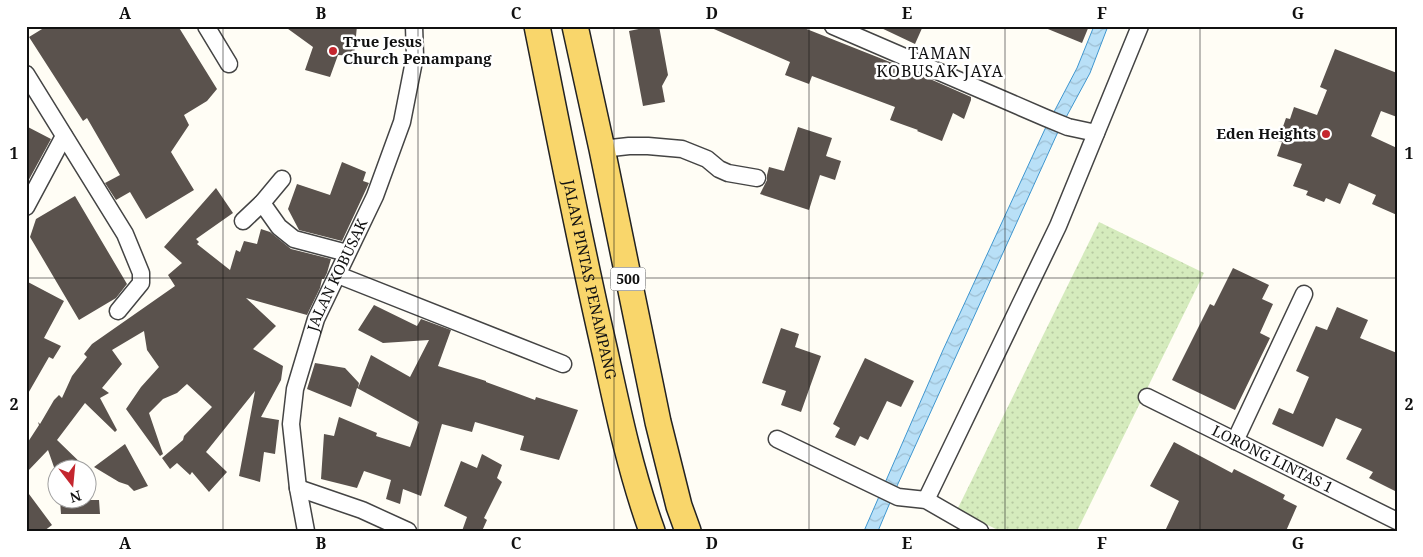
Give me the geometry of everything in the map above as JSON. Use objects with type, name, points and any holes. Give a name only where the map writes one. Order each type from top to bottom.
[{"type":"main road","name":"JALAN PINTAS PENAMPANG","points":[[537,26],[590,288],[615,398],[635,480],[652,531]]},
{"type":"main road","name":"500","points":[[575,26],[658,422],[679,506],[688,531]]},
{"type":"street","points":[[206,26],[229,64]]},
{"type":"street","name":"JALAN KOBUSAK","points":[[306,531],[298,488],[291,424],[295,389],[316,319],[375,196],[402,122],[415,56],[414,26]]},
{"type":"street","points":[[834,26],[1068,127],[1096,133]]},
{"type":"street","points":[[926,500],[1058,226],[1140,26]]},
{"type":"street","points":[[26,74],[125,234],[141,273],[141,283],[118,311]]},
{"type":"street","points":[[26,207],[64,136]]},
{"type":"street","points":[[602,149],[629,146],[682,149],[707,159],[718,169],[728,173],[757,178]]},
{"type":"street","points":[[243,221],[262,203],[282,179]]},
{"type":"street","points":[[262,203],[279,227],[294,239],[347,253]]},
{"type":"street","points":[[338,275],[563,364]]},
{"type":"street","points":[[1235,441],[1304,294]]},
{"type":"street","name":"LORONG LINTAS 1","points":[[1147,397],[1397,521]]},
{"type":"street","points":[[777,439],[898,497],[926,500],[980,531]]},
{"type":"street","points":[[298,488],[362,510],[408,531]]},
{"type":"green space","points":[[1099,222],[1204,273],[1077,531],[1000,531],[957,510]]},
{"type":"water","points":[[1094,26],[1108,26],[1090,73],[1057,134],[878,531],[864,531],[943,350],[1045,129],[1077,68]]},
{"type":"building","points":[[47,26],[178,26],[217,89],[207,101],[184,115],[189,125],[171,152],[194,190],[146,219],[130,192],[116,200],[105,183],[120,175],[87,118],[83,121],[29,37]]},
{"type":"building","name":"True Jesus Church Penampang","points":[[284,26],[357,26],[354,56],[338,55],[330,77],[305,70],[313,47]]},
{"type":"building","points":[[659,26],[668,75],[662,86],[665,102],[643,106],[629,31]]},
{"type":"building","points":[[707,26],[799,26],[905,68],[971,97],[971,100],[964,119],[953,113],[942,141],[890,120],[895,107],[812,76],[809,84],[785,75],[790,62]]},
{"type":"building","points":[[877,26],[923,26],[915,44]]},
{"type":"building","points":[[1043,26],[1089,26],[1082,43]]},
{"type":"building","name":"Eden Heights","points":[[1335,49],[1397,73],[1397,117],[1381,111],[1371,136],[1397,148],[1397,215],[1372,204],[1376,195],[1349,183],[1340,204],[1326,198],[1324,202],[1306,195],[1308,191],[1293,186],[1302,164],[1277,156],[1282,142],[1278,141],[1286,118],[1290,119],[1294,107],[1317,115],[1327,90],[1320,87]]},
{"type":"building","points":[[26,126],[51,139],[26,185]]},
{"type":"building","points":[[798,127],[832,138],[826,156],[841,161],[835,180],[820,175],[809,210],[760,194],[767,180],[769,167],[784,171]]},
{"type":"building","points":[[342,162],[366,172],[363,181],[369,183],[342,241],[299,230],[288,209],[297,184],[330,195]]},
{"type":"building","points":[[216,188],[233,213],[196,239],[199,242],[197,244],[230,270],[236,250],[240,252],[244,241],[257,244],[261,229],[270,232],[291,249],[331,259],[327,273],[324,279],[322,279],[320,288],[307,315],[246,298],[276,326],[253,349],[283,366],[281,380],[261,417],[279,420],[275,454],[264,452],[260,482],[239,476],[255,391],[206,452],[227,472],[209,492],[192,472],[190,475],[177,463],[170,469],[162,458],[183,440],[184,436],[212,407],[187,384],[177,393],[163,399],[149,413],[163,454],[160,456],[126,409],[141,387],[159,367],[147,350],[144,331],[112,350],[122,364],[102,388],[109,393],[100,398],[117,430],[115,432],[85,403],[57,440],[78,460],[52,460],[48,450],[26,473],[26,445],[39,425],[38,422],[40,424],[54,400],[59,395],[62,398],[72,376],[87,357],[84,354],[92,344],[175,286],[168,275],[182,263],[164,247]]},
{"type":"building","points":[[75,196],[127,284],[116,298],[79,320],[30,237],[36,219]]},
{"type":"building","points":[[1233,268],[1269,285],[1262,299],[1273,304],[1260,333],[1270,338],[1235,410],[1172,380],[1210,304],[1214,306]]},
{"type":"building","points":[[26,281],[64,301],[44,338],[61,346],[53,359],[49,357],[26,397]]},
{"type":"building","points":[[374,305],[417,326],[421,319],[451,330],[438,366],[486,381],[535,400],[536,397],[578,410],[559,460],[520,450],[524,436],[475,422],[472,432],[442,424],[421,496],[403,489],[400,504],[386,499],[391,480],[364,471],[357,488],[321,479],[324,434],[334,436],[339,417],[377,433],[376,436],[410,447],[419,422],[357,388],[351,407],[307,389],[315,363],[345,368],[359,383],[358,388],[371,355],[410,377],[429,340],[383,343],[358,330]]},
{"type":"building","points":[[1337,307],[1368,320],[1360,338],[1397,353],[1397,492],[1369,478],[1373,472],[1346,459],[1362,429],[1336,418],[1323,447],[1272,424],[1279,408],[1293,414],[1309,377],[1296,371],[1316,326],[1327,330]]},
{"type":"building","points":[[781,328],[799,334],[795,347],[821,356],[801,412],[781,405],[786,391],[762,383]]},
{"type":"building","points":[[865,358],[914,381],[901,407],[887,401],[868,440],[860,436],[855,446],[835,437],[840,428],[833,424]]},
{"type":"building","points":[[1174,442],[1232,473],[1234,469],[1285,495],[1283,499],[1297,506],[1286,531],[1165,531],[1179,501],[1150,486]]},
{"type":"building","points":[[125,444],[148,486],[134,491],[128,485],[98,469],[98,464]]},
{"type":"building","points":[[482,454],[502,465],[497,478],[502,482],[484,518],[487,520],[482,531],[462,531],[467,517],[444,506],[461,461],[477,468]]},
{"type":"building","points":[[26,490],[52,525],[44,531],[30,531],[26,526]]},
{"type":"building","points":[[99,500],[100,514],[61,514],[61,510],[98,510]]},
{"type":"place","name":"True Jesus Church Penampang","points":[[333,51]]},
{"type":"place","name":"Eden Heights","points":[[1326,134]]},
{"type":"district","name":"TAMAN KOBUSAK JAYA","points":[[940,62]]}]
